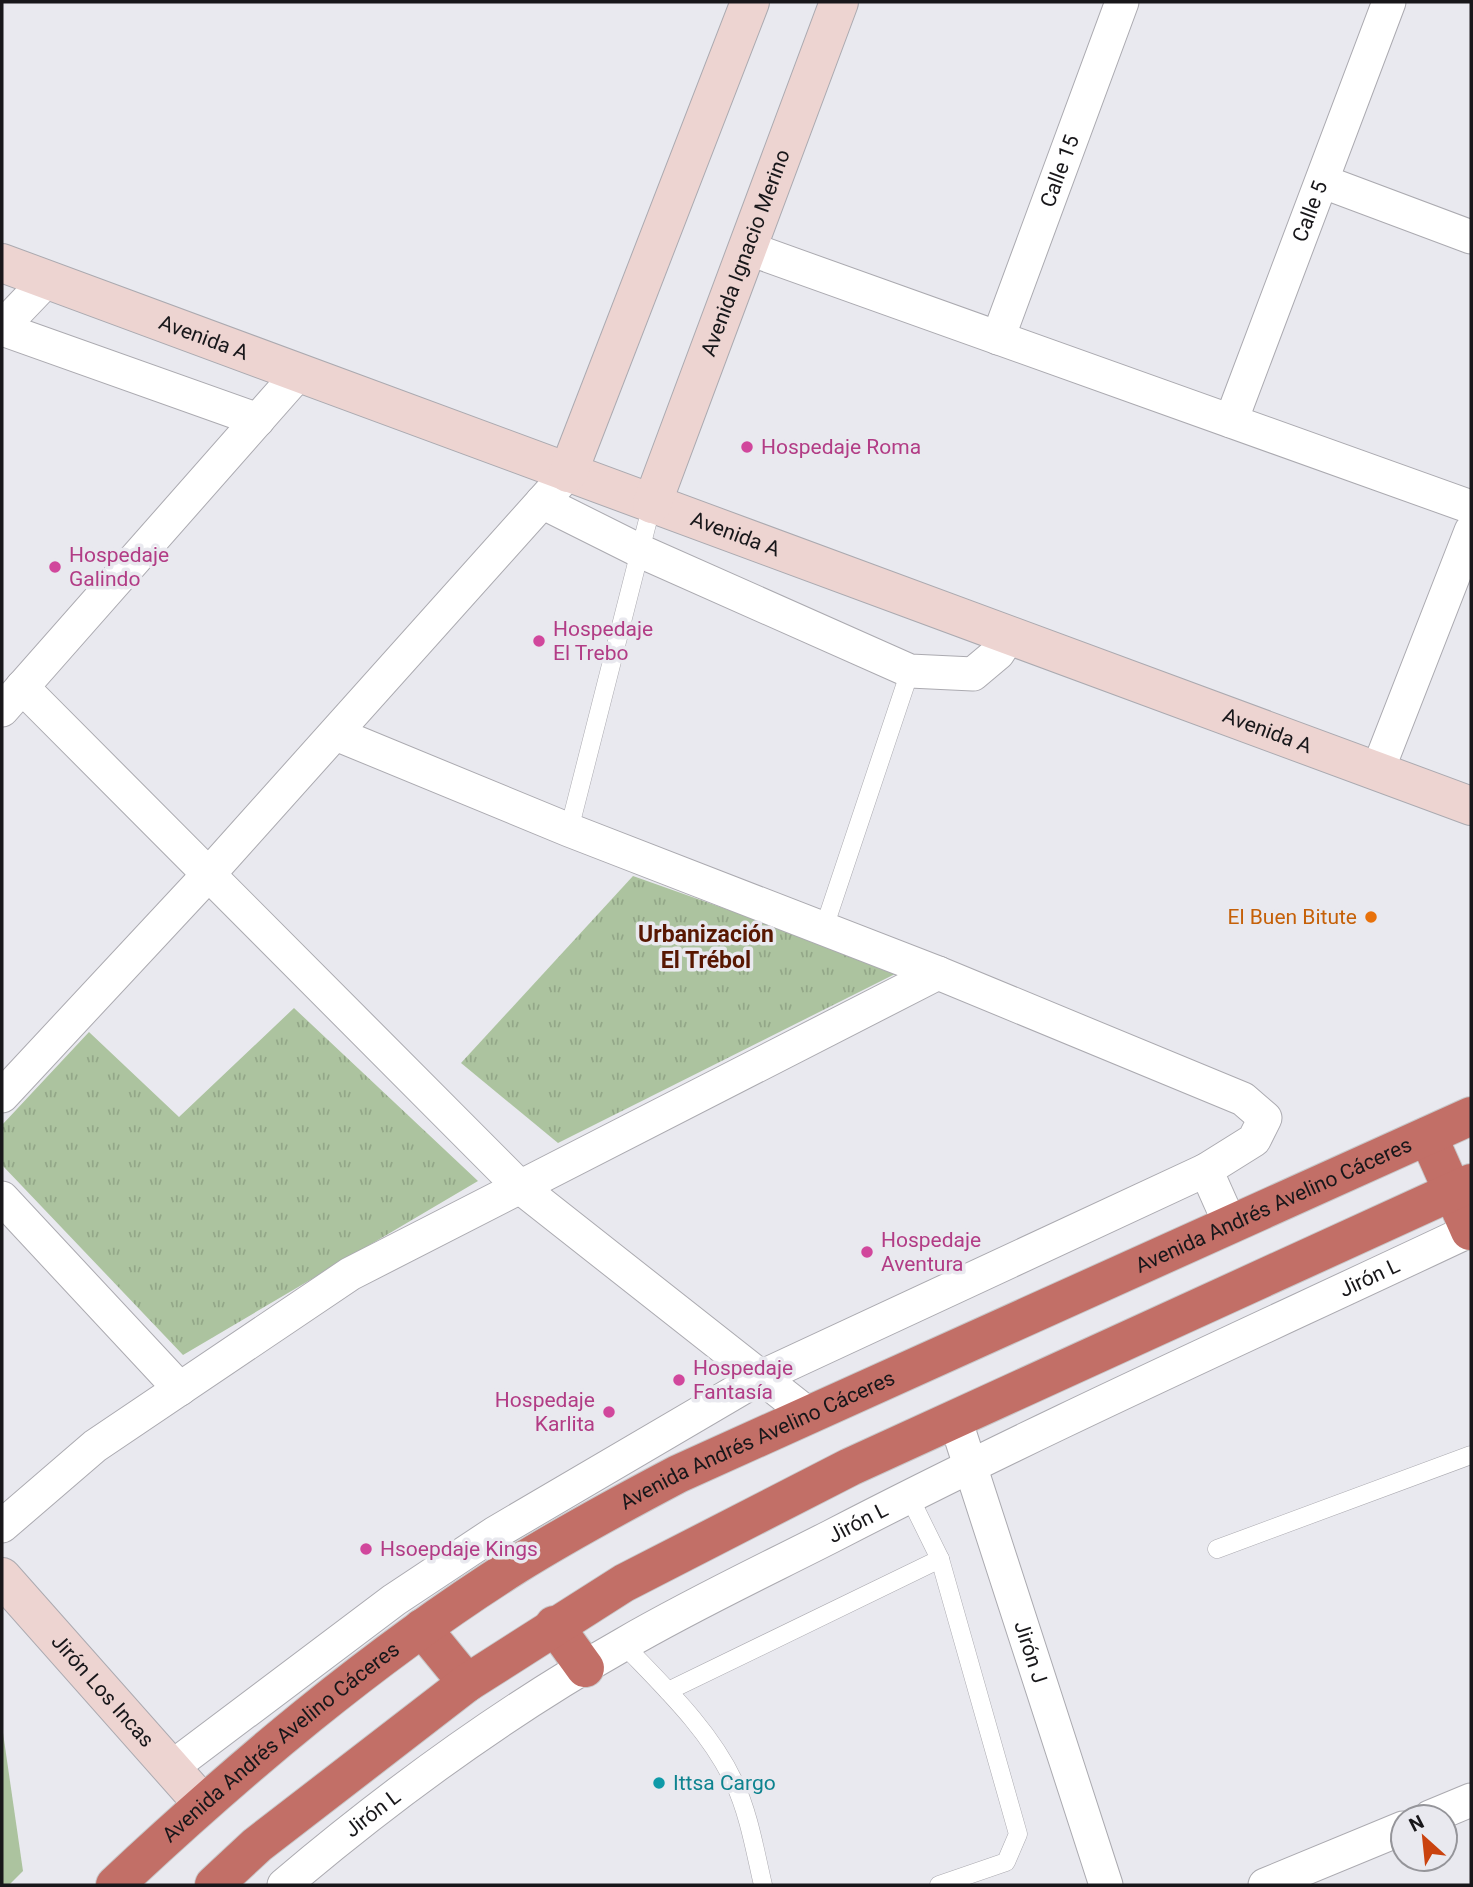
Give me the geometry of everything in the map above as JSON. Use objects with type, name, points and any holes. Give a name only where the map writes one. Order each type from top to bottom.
[{"type":"highway","name":"Avenida Andrés Avelino Cáceres","points":[[115,1885],[203,1804],[313,1712],[422,1628],[516,1565],[596,1517],[678,1474],[1471,1116]]},
{"type":"highway","points":[[1428,1136],[1463,1187],[1471,1231]]},
{"type":"highway","points":[[214,1885],[299,1811],[467,1683],[554,1625],[715,1534],[850,1467],[1463,1187]]},
{"type":"highway","points":[[554,1625],[585,1668]]},
{"type":"highway","points":[[422,1628],[467,1683]]},
{"type":"street","points":[[2,1096],[207,876],[568,473],[750,2]]},
{"type":"street","name":"Avenida Ignacio Merino","points":[[652,504],[839,2]]},
{"type":"street","name":"Calle 15","points":[[998,338],[1122,2]]},
{"type":"street","name":"Calle 5","points":[[1231,421],[1324,181],[1389,2]]},
{"type":"street","points":[[1324,181],[1471,237]]},
{"type":"street","points":[[747,248],[1471,507]]},
{"type":"street","name":"Avenida A","points":[[2,263],[1471,806]]},
{"type":"street","points":[[47,280],[2,328],[258,420]]},
{"type":"street","points":[[299,373],[10,701],[207,876],[520,1187],[808,1415]]},
{"type":"street","points":[[542,502],[640,551],[910,671],[973,674],[998,653],[1009,636]]},
{"type":"street","points":[[1377,772],[1471,531]]},
{"type":"street","points":[[171,1768],[394,1600],[495,1533],[761,1377],[1206,1170],[1254,1140],[1265,1118],[1243,1099],[939,972],[569,830],[336,734]]},
{"type":"street","points":[[2,1526],[95,1446],[350,1274],[939,972]]},
{"type":"street","points":[[1206,1170],[1230,1224]]},
{"type":"street","points":[[2,1198],[180,1389]]},
{"type":"street","name":"Jirón L","points":[[284,1885],[338,1840],[419,1780],[534,1699],[623,1644],[971,1464],[1471,1231]]},
{"type":"street","name":"Jirón J","points":[[955,1419],[1106,1885]]},
{"type":"street","name":"Jirón Los Incas","points":[[2,1577],[203,1804]]},
{"type":"street","points":[[1265,1885],[1389,1834]]},
{"type":"lane","points":[[569,830],[652,504]]},
{"type":"lane","points":[[824,928],[910,671]]},
{"type":"lane","points":[[1217,1549],[1471,1455]]},
{"type":"lane","points":[[909,1496],[940,1559],[1018,1834],[1006,1862],[939,1885]]},
{"type":"lane","points":[[668,1691],[940,1559]]},
{"type":"lane","points":[[623,1644],[668,1691],[720,1756],[743,1804],[763,1885]]},
{"type":"green space","points":[[633,876],[901,971],[558,1143],[461,1063]]},
{"type":"green space","points":[[294,1008],[478,1181],[183,1355],[2,1165],[2,1125],[89,1032],[179,1117]]},
{"type":"green space","points":[[2,1726],[23,1871],[9,1885],[2,1885]]},
{"type":"place","name":"Hospedaje Roma","points":[[747,447]]},
{"type":"place","name":"Hospedaje Galindo","points":[[55,567]]},
{"type":"place","name":"Hospedaje El Trebo","points":[[539,641]]},
{"type":"place","name":"El Buen Bitute","points":[[1371,917]]},
{"type":"place","name":"Hospedaje Aventura","points":[[867,1252]]},
{"type":"place","name":"Hospedaje Fantasía","points":[[679,1380]]},
{"type":"place","name":"Hospedaje Karlita","points":[[609,1412]]},
{"type":"place","name":"Hsoepdaje Kings","points":[[366,1549]]},
{"type":"place","name":"Ittsa Cargo","points":[[659,1783]]},
{"type":"district","name":"Urbanización El Trébol","points":[[706,947]]}]
